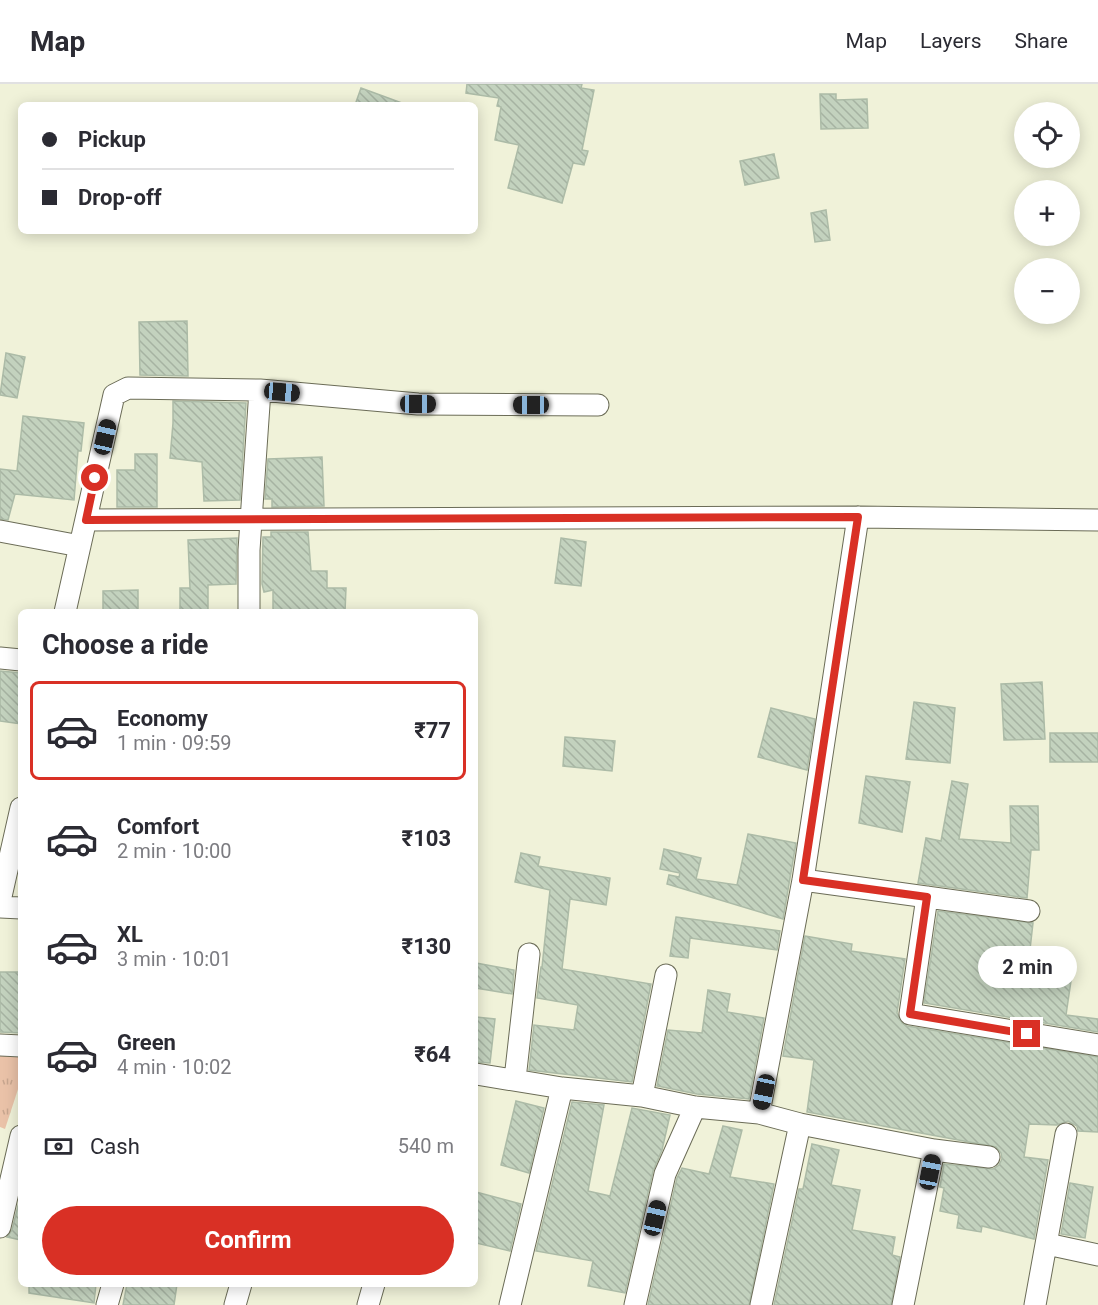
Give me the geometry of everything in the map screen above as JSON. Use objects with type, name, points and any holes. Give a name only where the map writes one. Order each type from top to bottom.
[{"type":"street","points":[[66,609],[114,395],[129,388],[260,390],[418,404],[598,405]]},
{"type":"street","points":[[249,609],[251,520],[260,390]]},
{"type":"street","points":[[86,520],[858,517],[1098,520]]},
{"type":"street","points":[[759,1113],[803,880],[858,517]]},
{"type":"street","points":[[0,531],[80,546]]},
{"type":"street","points":[[0,658],[18,660]]},
{"type":"street","points":[[0,901],[18,821]]},
{"type":"street","points":[[803,880],[1029,911]]},
{"type":"street","points":[[927,897],[910,1014],[1098,1045]]},
{"type":"street","points":[[0,907],[18,908]]},
{"type":"street","points":[[515,1079],[529,954]]},
{"type":"street","points":[[642,1096],[666,975]]},
{"type":"street","points":[[0,1045],[18,1046]]},
{"type":"street","points":[[478,1074],[562,1088],[642,1096],[695,1107],[759,1113],[800,1124],[934,1150],[989,1157]]},
{"type":"street","points":[[510,1305],[562,1088]]},
{"type":"street","points":[[635,1305],[665,1174],[695,1107]]},
{"type":"street","points":[[761,1305],[800,1124]]},
{"type":"street","points":[[1035,1305],[1066,1134]]},
{"type":"street","points":[[0,1227],[18,1149]]},
{"type":"street","points":[[903,1305],[934,1150]]},
{"type":"street","points":[[1047,1245],[1098,1255]]},
{"type":"street","points":[[107,1305],[112,1287]]},
{"type":"street","points":[[235,1305],[240,1287]]},
{"type":"street","points":[[368,1305],[373,1287]]},
{"type":"green space","points":[[18,1046],[18,1089],[5,1129],[0,1127],[0,1049]]},
{"type":"building","points":[[467,84],[582,84],[581,88],[594,90],[582,150],[588,151],[584,165],[573,163],[562,203],[508,188],[519,145],[495,140],[501,107],[497,106],[499,98],[466,93]]},
{"type":"building","points":[[361,88],[399,102],[356,102]]},
{"type":"building","points":[[820,94],[836,94],[836,100],[867,99],[868,128],[821,129]]},
{"type":"building","points":[[774,154],[779,178],[745,185],[740,161]]},
{"type":"building","points":[[826,210],[830,240],[815,242],[811,213]]},
{"type":"building","points":[[187,321],[188,376],[140,375],[139,322]]},
{"type":"building","points":[[6,353],[25,357],[17,398],[0,395]]},
{"type":"building","points":[[173,401],[246,403],[240,500],[204,501],[202,462],[170,458]]},
{"type":"building","points":[[23,416],[84,423],[81,451],[78,451],[74,500],[15,494],[8,520],[0,519],[0,469],[17,471]]},
{"type":"building","points":[[135,454],[157,454],[157,507],[117,507],[117,470],[135,470]]},
{"type":"building","points":[[322,457],[324,506],[272,507],[272,499],[265,499],[268,459]]},
{"type":"building","points":[[271,532],[308,532],[311,571],[327,571],[327,588],[346,588],[345,609],[273,609],[273,590],[264,592],[262,584],[263,537],[271,537]]},
{"type":"building","points":[[237,538],[236,584],[208,585],[208,609],[180,609],[180,588],[190,588],[188,540]]},
{"type":"building","points":[[561,538],[586,542],[581,586],[555,583]]},
{"type":"building","points":[[138,590],[138,609],[103,609],[103,591]]},
{"type":"building","points":[[0,671],[18,673],[18,724],[0,721]]},
{"type":"building","points":[[1042,682],[1045,739],[1004,740],[1001,684]]},
{"type":"building","points":[[914,702],[955,708],[950,763],[906,759]]},
{"type":"building","points":[[771,708],[815,719],[807,770],[758,757]]},
{"type":"building","points":[[1050,733],[1098,733],[1098,762],[1050,762]]},
{"type":"building","points":[[565,737],[615,741],[612,771],[563,766]]},
{"type":"building","points":[[866,776],[910,782],[902,832],[859,823]]},
{"type":"building","points":[[952,781],[968,784],[959,839],[1011,843],[1010,806],[1038,806],[1039,850],[1031,850],[1027,898],[918,883],[926,838],[941,841]]},
{"type":"building","points":[[748,834],[796,843],[783,919],[667,884],[669,875],[679,877],[680,873],[660,869],[664,849],[701,858],[696,879],[737,885]]},
{"type":"building","points":[[521,853],[540,857],[538,866],[610,878],[606,905],[570,899],[562,969],[651,984],[632,1082],[529,1070],[534,1025],[574,1030],[578,1005],[537,998],[550,890],[515,882]]},
{"type":"building","points":[[938,911],[1033,923],[1028,967],[1072,974],[1066,1015],[1098,1019],[1098,1032],[924,1003]]},
{"type":"building","points":[[676,917],[780,931],[777,950],[690,938],[688,958],[670,956]]},
{"type":"building","points":[[805,936],[852,944],[851,951],[905,959],[897,1013],[902,1023],[907,1026],[1098,1057],[1098,1132],[1078,1131],[1077,1126],[1068,1121],[1057,1125],[1029,1124],[1024,1157],[1048,1160],[1034,1239],[982,1226],[981,1232],[957,1228],[959,1215],[940,1211],[944,1188],[940,1187],[944,1164],[993,1169],[1002,1159],[996,1147],[807,1112],[814,1060],[783,1056]]},
{"type":"building","points":[[478,963],[514,970],[512,994],[478,988]]},
{"type":"building","points":[[0,972],[18,972],[18,1033],[0,1032]]},
{"type":"building","points":[[708,990],[730,994],[727,1012],[764,1018],[749,1099],[697,1094],[657,1086],[668,1030],[702,1033]]},
{"type":"building","points":[[478,1017],[495,1019],[490,1063],[478,1062]]},
{"type":"building","points":[[516,1101],[544,1108],[529,1173],[501,1165]]},
{"type":"building","points":[[572,1102],[604,1105],[588,1191],[610,1196],[632,1108],[670,1115],[662,1150],[653,1171],[625,1293],[588,1286],[593,1261],[536,1251]]},
{"type":"building","points":[[723,1126],[742,1130],[730,1177],[774,1184],[749,1305],[648,1305],[677,1178],[682,1168],[709,1174]]},
{"type":"building","points":[[812,1144],[839,1150],[831,1185],[860,1190],[852,1230],[895,1237],[892,1255],[900,1257],[891,1305],[774,1305],[799,1189],[803,1189]]},
{"type":"building","points":[[1070,1183],[1093,1187],[1085,1238],[1061,1234]]},
{"type":"building","points":[[478,1193],[521,1204],[510,1251],[478,1243]]},
{"type":"building","points":[[18,1206],[18,1239],[7,1237],[12,1230]]},
{"type":"building","points":[[29,1287],[96,1287],[94,1303],[29,1293]]},
{"type":"building","points":[[126,1287],[177,1287],[174,1305],[123,1305]]},
{"type":"route","points":[[95,478],[86,520],[858,517],[803,880],[927,897],[910,1014],[1027,1034]]}]
